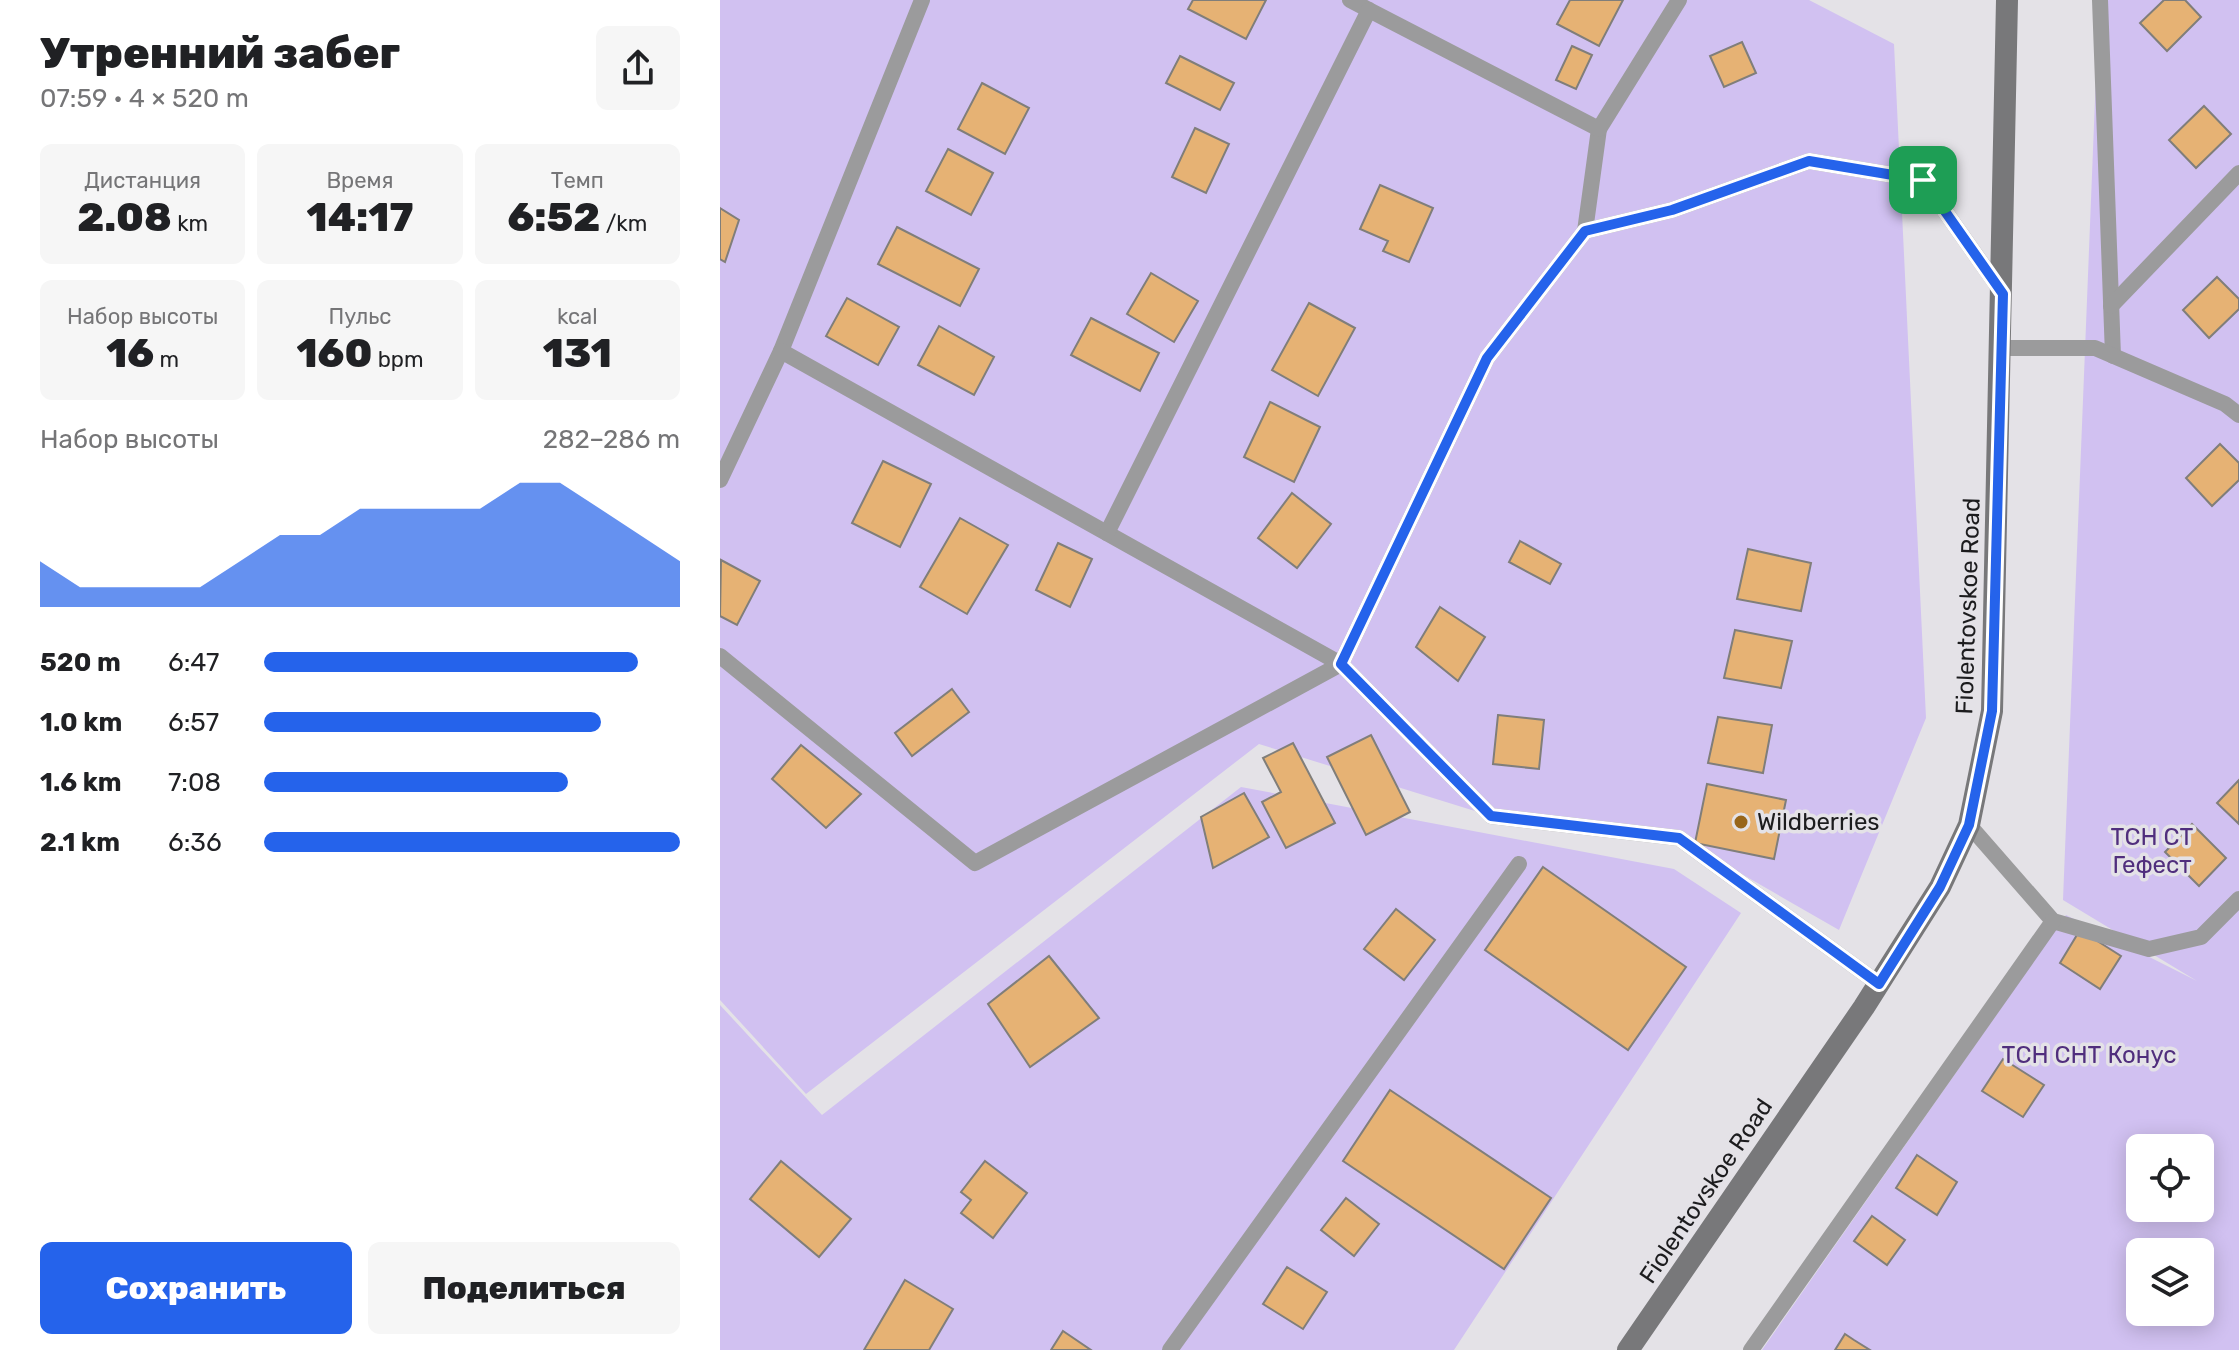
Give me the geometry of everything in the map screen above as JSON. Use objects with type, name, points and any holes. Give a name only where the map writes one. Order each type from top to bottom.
[{"type":"main road","name":"Fiolentovskoe Road","points":[[1628,1350],[1879,984],[1940,887],[1969,825],[1992,711],[2007,0]]},
{"type":"lane","points":[[720,480],[781,351],[922,0]]},
{"type":"lane","points":[[1350,0],[1599,129]]},
{"type":"lane","points":[[720,656],[975,863],[1341,664],[1487,358],[1585,231],[1599,129],[1679,0]]},
{"type":"lane","points":[[2100,0],[2113,356]]},
{"type":"lane","points":[[1107,533],[1369,10]]},
{"type":"lane","points":[[1585,231],[1672,210],[1809,161],[1923,180],[2003,294]]},
{"type":"lane","points":[[2111,306],[2239,173]]},
{"type":"lane","points":[[2002,348],[2095,348],[2225,404],[2239,415]]},
{"type":"lane","points":[[781,351],[1341,664],[1491,816],[1679,838],[1879,984]]},
{"type":"lane","points":[[1969,825],[2053,921],[2149,949],[2201,937],[2239,899]]},
{"type":"lane","points":[[1170,1350],[1519,864]]},
{"type":"lane","points":[[1751,1350],[2053,921]]},
{"type":"green space","points":[[720,0],[1809,0],[1894,44],[1926,718],[1839,930],[1679,838],[1491,816],[1259,744],[806,1094],[720,1000]]},
{"type":"green space","points":[[2099,0],[2239,0],[2239,1350],[1762,1350],[2066,915],[2197,981],[2063,900]]},
{"type":"green space","points":[[1241,787],[1674,869],[1741,913],[1454,1350],[720,1350],[720,1005],[822,1115]]},
{"type":"building","points":[[1193,0],[1266,0],[1246,39],[1188,9]]},
{"type":"building","points":[[1570,0],[1623,0],[1599,46],[1557,24]]},
{"type":"building","points":[[2164,0],[2185,0],[2201,17],[2167,51],[2140,23]]},
{"type":"building","points":[[1742,42],[1756,73],[1724,87],[1710,56]]},
{"type":"building","points":[[1572,46],[1592,55],[1576,89],[1556,80]]},
{"type":"building","points":[[1180,56],[1234,83],[1220,110],[1166,83]]},
{"type":"building","points":[[982,83],[1029,108],[1005,154],[958,129]]},
{"type":"building","points":[[2204,106],[2231,134],[2196,168],[2169,140]]},
{"type":"building","points":[[1195,128],[1229,144],[1206,193],[1172,177]]},
{"type":"building","points":[[948,149],[993,173],[971,215],[926,191]]},
{"type":"building","points":[[1380,185],[1433,208],[1409,262],[1383,251],[1388,241],[1360,229]]},
{"type":"building","points":[[720,208],[739,220],[725,262],[720,259]]},
{"type":"building","points":[[897,227],[979,269],[960,306],[878,264]]},
{"type":"building","points":[[1151,273],[1198,301],[1174,342],[1127,314]]},
{"type":"building","points":[[2217,277],[2239,299],[2239,309],[2209,338],[2183,310]]},
{"type":"building","points":[[847,298],[899,327],[878,365],[826,336]]},
{"type":"building","points":[[1309,303],[1355,328],[1318,396],[1272,370]]},
{"type":"building","points":[[1091,318],[1159,353],[1140,391],[1071,355]]},
{"type":"building","points":[[939,326],[994,357],[974,395],[918,365]]},
{"type":"building","points":[[1270,402],[1320,427],[1294,482],[1244,457]]},
{"type":"building","points":[[2220,444],[2239,463],[2239,480],[2212,506],[2186,478]]},
{"type":"building","points":[[883,461],[931,484],[900,547],[852,523]]},
{"type":"building","points":[[1292,493],[1331,524],[1297,568],[1258,538]]},
{"type":"building","points":[[960,518],[1008,545],[967,614],[920,587]]},
{"type":"building","points":[[1520,541],[1561,564],[1550,584],[1509,562]]},
{"type":"building","points":[[1058,543],[1092,559],[1070,607],[1036,590]]},
{"type":"building","points":[[1748,549],[1811,563],[1801,611],[1737,599]]},
{"type":"building","points":[[721,560],[760,581],[737,625],[720,616]]},
{"type":"building","points":[[1440,607],[1485,637],[1458,681],[1416,647]]},
{"type":"building","points":[[1735,630],[1792,641],[1781,688],[1724,678]]},
{"type":"building","points":[[952,689],[969,712],[912,756],[895,733]]},
{"type":"building","points":[[1498,715],[1544,720],[1539,769],[1493,764]]},
{"type":"building","points":[[1718,717],[1772,725],[1763,773],[1708,763]]},
{"type":"building","points":[[1371,735],[1410,812],[1366,835],[1327,757]]},
{"type":"building","points":[[1293,743],[1335,823],[1286,848],[1262,802],[1281,792],[1263,758]]},
{"type":"building","points":[[801,745],[861,794],[826,828],[772,779]]},
{"type":"building","points":[[2239,780],[2239,824],[2217,803]]},
{"type":"building","name":"Wildberries","points":[[1707,784],[1786,800],[1774,859],[1695,843]]},
{"type":"building","points":[[1244,793],[1269,837],[1213,868],[1201,817]]},
{"type":"building","points":[[2192,824],[2226,858],[2199,886],[2165,852]]},
{"type":"building","points":[[1543,867],[1686,967],[1628,1050],[1485,950]]},
{"type":"building","points":[[1396,909],[1435,940],[1404,980],[1364,949]]},
{"type":"building","points":[[2080,930],[2121,956],[2100,989],[2060,963]]},
{"type":"building","points":[[1049,956],[1099,1018],[1030,1067],[988,1004]]},
{"type":"building","points":[[2003,1059],[2044,1085],[2023,1117],[1982,1091]]},
{"type":"building","points":[[1390,1090],[1551,1198],[1504,1269],[1343,1161]]},
{"type":"building","points":[[1917,1155],[1957,1182],[1937,1215],[1896,1188]]},
{"type":"building","points":[[781,1161],[851,1219],[819,1257],[750,1199]]},
{"type":"building","points":[[985,1161],[1027,1193],[993,1238],[961,1213],[971,1200],[961,1192]]},
{"type":"building","points":[[1346,1198],[1379,1224],[1354,1256],[1321,1230]]},
{"type":"building","points":[[1872,1216],[1905,1240],[1887,1265],[1854,1241]]},
{"type":"building","points":[[1287,1267],[1327,1292],[1303,1329],[1263,1304]]},
{"type":"building","points":[[905,1280],[953,1309],[929,1350],[864,1350]]},
{"type":"building","points":[[1063,1331],[1091,1350],[1051,1350]]},
{"type":"building","points":[[1845,1334],[1854,1340],[1870,1350],[1835,1350]]},
{"type":"place","name":"Wildberries","points":[[1741,822]]},
{"type":"route","points":[[1809,161],[1923,180],[2003,294],[1992,711],[1969,825],[1940,887],[1879,984],[1679,838],[1491,816],[1341,664],[1487,358],[1585,231],[1672,210],[1809,161]]},
{"type":"park label","name":"ТСН СТ Гефест","points":[[2152,851]]},
{"type":"park label","name":"ТСН СНТ Конус","points":[[2089,1055]]}]
